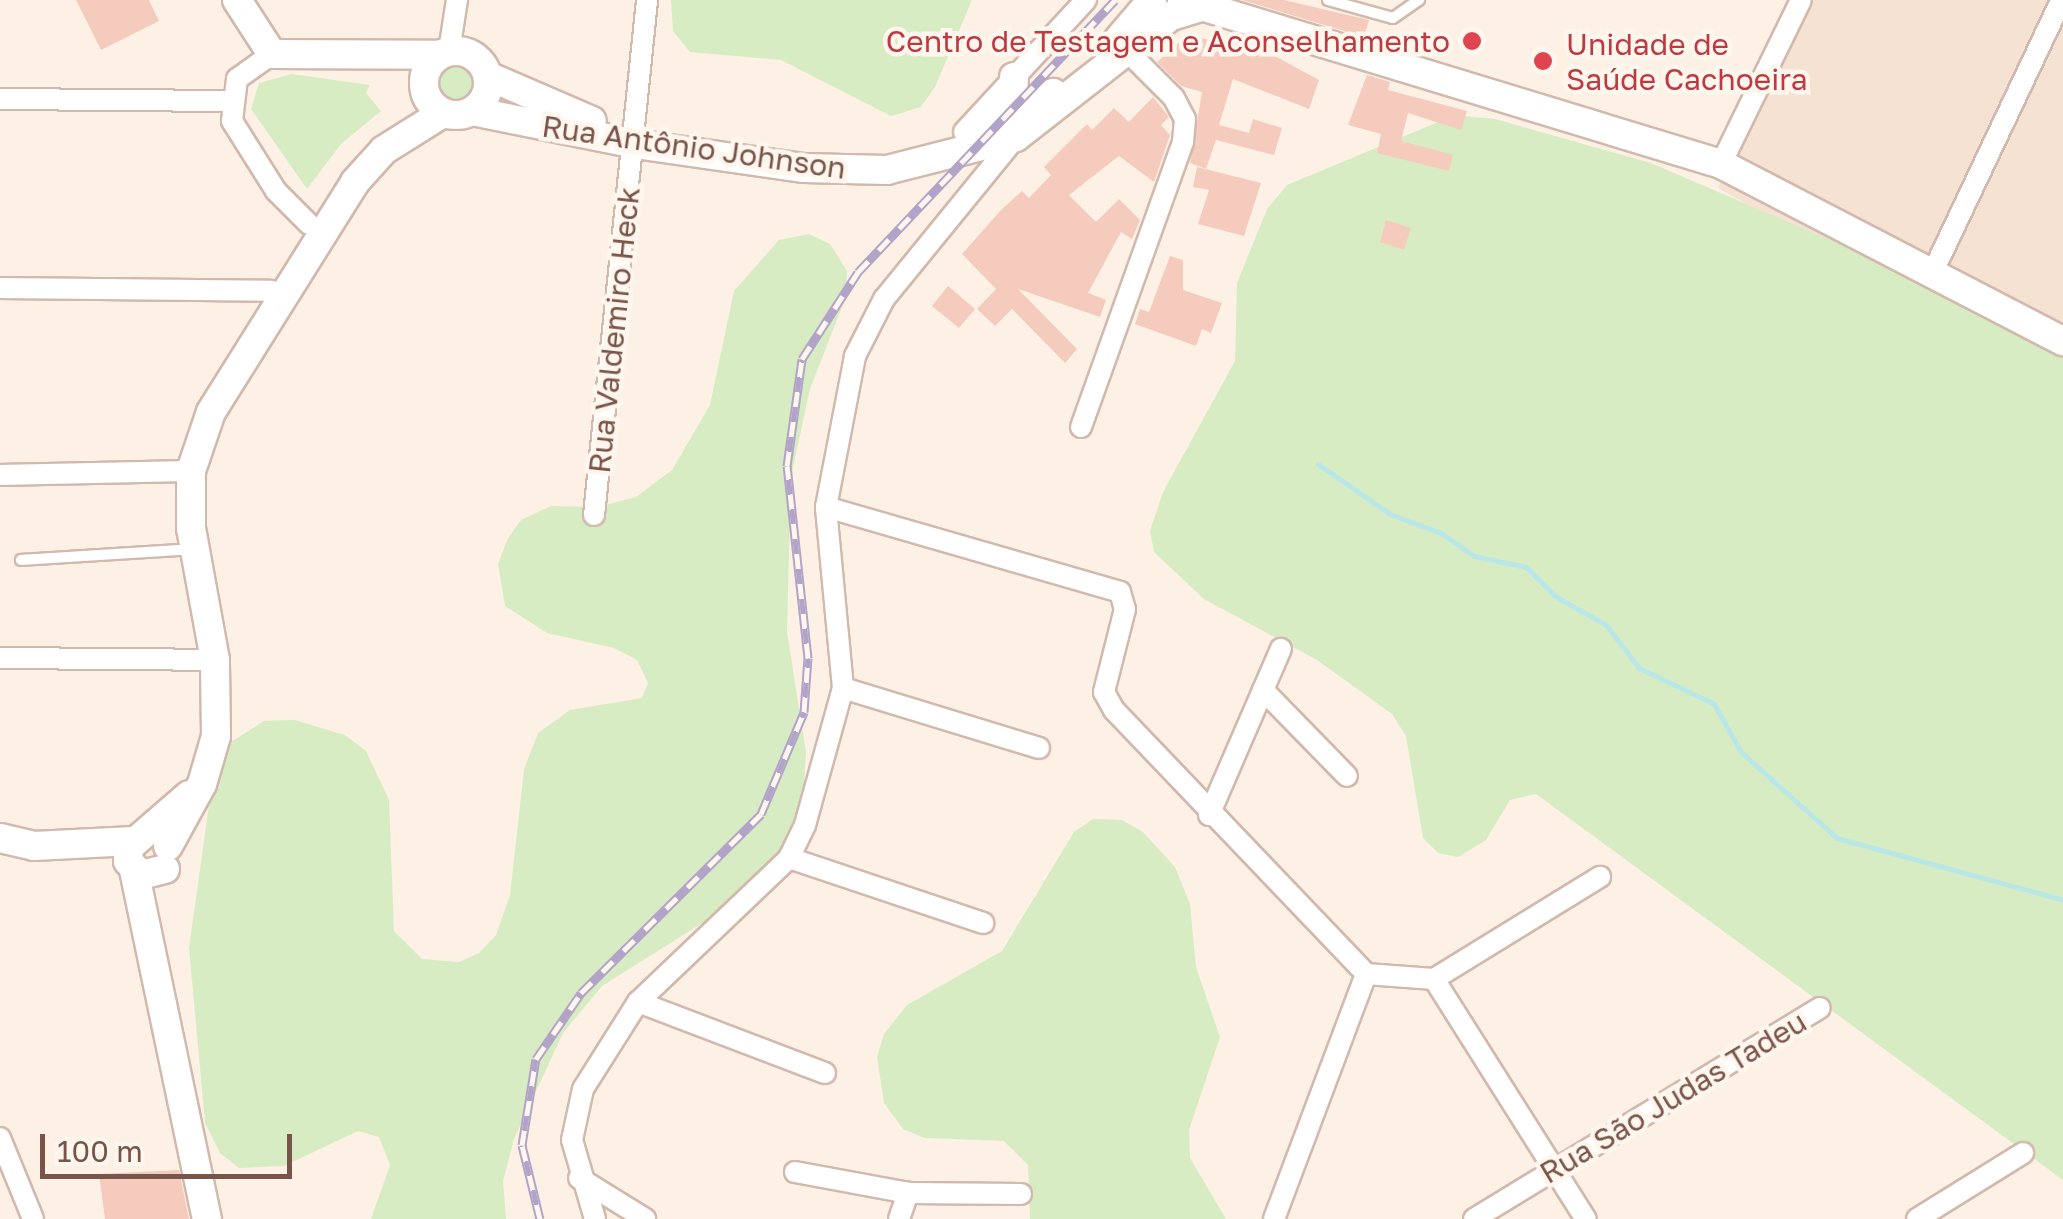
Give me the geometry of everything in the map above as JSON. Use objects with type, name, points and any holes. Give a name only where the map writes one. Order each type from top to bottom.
[{"type":"main road","points":[[237,0],[272,54],[381,57],[444,53],[478,59],[488,76],[486,96],[472,111],[431,97],[381,57]]},
{"type":"main road","points":[[248,0],[304,52]]},
{"type":"main road","points":[[971,140],[1016,137],[1123,47],[1152,0]]},
{"type":"main road","points":[[1223,0],[1243,24]]},
{"type":"main road","points":[[971,140],[1197,2],[1243,24],[1721,164],[2063,341]]},
{"type":"main road","points":[[0,838],[134,854],[150,877],[166,858],[202,784],[216,736],[215,660],[195,549],[191,471],[211,412],[276,301],[354,182],[431,97],[444,53]]},
{"type":"main road","name":"Rua Antônio Johnson","points":[[488,76],[551,107],[635,137]]},
{"type":"main road","points":[[1005,86],[1028,108]]},
{"type":"main road","points":[[276,301],[309,224],[375,140],[431,97]]},
{"type":"main road","name":"Rua Antônio Johnson","points":[[472,111],[851,170],[971,140]]},
{"type":"main road","points":[[134,854],[202,784]]},
{"type":"main road","points":[[134,854],[155,835],[166,858],[150,953]]},
{"type":"main road","points":[[134,854],[150,953],[207,1218]]},
{"type":"street","points":[[444,53],[457,0]]},
{"type":"street","name":"Rua Valdemiro Heck","points":[[594,515],[647,0]]},
{"type":"street","points":[[976,191],[971,140],[1005,86],[1086,0]]},
{"type":"street","points":[[1721,164],[1801,0]]},
{"type":"street","points":[[1932,276],[2061,1]]},
{"type":"street","points":[[1082,426],[1184,142],[1185,119],[1174,98],[1123,47]]},
{"type":"street","points":[[272,54],[241,72],[231,101],[239,135],[309,224]]},
{"type":"street","points":[[0,99],[231,101]]},
{"type":"street","points":[[594,1219],[579,1178],[574,1116],[638,1002],[789,858],[843,688],[826,506],[840,403],[855,356],[884,299],[976,191],[1016,137]]},
{"type":"street","points":[[0,288],[276,301]]},
{"type":"street","points":[[0,475],[191,471]]},
{"type":"street","points":[[826,506],[1120,592],[1126,609],[1104,692],[1209,815],[1366,974],[1434,979],[1600,877]]},
{"type":"street","points":[[1209,815],[1281,649]]},
{"type":"street","points":[[0,658],[215,660]]},
{"type":"street","points":[[843,688],[1039,748]]},
{"type":"street","points":[[1263,690],[1347,776]]},
{"type":"street","points":[[789,858],[983,923]]},
{"type":"street","points":[[1274,1219],[1366,974]]},
{"type":"street","points":[[1434,979],[1586,1219]]},
{"type":"street","points":[[638,1002],[825,1074]]},
{"type":"street","name":"Rua São Judas Tadeu","points":[[1474,1219],[1820,1008]]},
{"type":"street","points":[[0,1138],[33,1219]]},
{"type":"street","points":[[1917,1219],[2023,1153]]},
{"type":"street","points":[[796,1172],[908,1193],[1021,1194]]},
{"type":"street","points":[[579,1178],[646,1219]]},
{"type":"street","points":[[899,1219],[908,1193]]},
{"type":"lane","points":[[1328,0],[1393,18],[1420,0]]},
{"type":"lane","points":[[20,560],[195,549]]},
{"type":"shaded area","points":[[1807,0],[2063,0],[2063,359],[1916,299],[1718,188]]},
{"type":"green space","points":[[671,0],[972,0],[935,87],[921,107],[891,116],[781,60],[690,52],[673,31]]},
{"type":"green space","points":[[456,59],[472,66],[479,82],[472,98],[456,105],[440,98],[433,82],[440,66]]},
{"type":"green space","points":[[292,74],[370,85],[366,93],[381,111],[341,144],[307,189],[251,109],[259,83]]},
{"type":"green space","points":[[1455,115],[1495,119],[1651,163],[2063,340],[2063,1180],[1536,794],[1510,800],[1486,840],[1458,857],[1438,853],[1423,838],[1406,736],[1392,714],[1317,660],[1204,599],[1154,552],[1150,531],[1163,492],[1235,361],[1237,283],[1267,209],[1287,185]]},
{"type":"green space","points":[[809,234],[830,244],[847,271],[846,297],[810,389],[791,477],[787,632],[806,752],[803,800],[780,857],[750,893],[602,986],[563,1033],[514,1139],[503,1181],[506,1219],[371,1219],[390,1165],[379,1137],[358,1131],[284,1166],[239,1168],[220,1153],[205,1123],[189,948],[209,805],[229,743],[264,721],[295,720],[345,735],[366,751],[389,800],[394,931],[422,959],[459,962],[479,953],[496,935],[510,895],[524,769],[538,733],[570,710],[642,698],[648,683],[637,660],[614,648],[547,633],[505,606],[498,564],[508,538],[521,520],[551,506],[597,507],[636,497],[672,470],[710,405],[734,291],[779,240]]},
{"type":"green space","points":[[1093,819],[1122,820],[1143,832],[1175,867],[1190,904],[1196,967],[1220,1037],[1189,1130],[1190,1158],[1226,1219],[1030,1219],[1028,1165],[1004,1141],[925,1138],[903,1129],[884,1103],[877,1057],[884,1034],[907,1005],[1002,951],[1074,832]]},
{"type":"building","points":[[76,0],[149,0],[159,21],[101,50]]},
{"type":"building","points":[[1242,0],[1284,0],[1369,20],[1364,37]]},
{"type":"building","points":[[1188,35],[1273,55],[1319,80],[1309,109],[1233,79],[1219,125],[1249,133],[1253,119],[1282,128],[1274,155],[1216,140],[1206,169],[1190,163],[1202,92],[1181,86],[1157,62]]},
{"type":"building","points":[[1367,75],[1390,82],[1388,90],[1467,111],[1461,130],[1408,113],[1401,141],[1453,155],[1449,171],[1377,153],[1381,134],[1348,125]]},
{"type":"building","points":[[1153,97],[1169,117],[1161,125],[1170,135],[1154,182],[1119,156],[1069,195],[1096,222],[1119,199],[1140,220],[1132,239],[1121,232],[1088,293],[1106,300],[1100,317],[1018,289],[1077,349],[1065,363],[1012,309],[995,326],[977,309],[996,289],[962,254],[1022,191],[1029,198],[1051,175],[1044,167],[1087,124],[1092,130],[1114,108],[1129,122]]},
{"type":"building","points":[[1197,167],[1261,183],[1244,236],[1198,224],[1209,190],[1193,187]]},
{"type":"building","points":[[1386,220],[1411,228],[1404,250],[1380,242]]},
{"type":"building","points":[[1170,256],[1183,260],[1183,290],[1222,303],[1211,333],[1202,329],[1196,346],[1135,324],[1140,309],[1149,312]]},
{"type":"building","points":[[948,286],[975,309],[959,328],[932,306]]},
{"type":"building","points":[[179,1170],[189,1219],[105,1219],[99,1174]]},
{"type":"waterway","points":[[1318,464],[1390,514],[1441,533],[1474,556],[1526,567],[1555,596],[1606,625],[1639,668],[1714,704],[1741,752],[1837,838],[2063,900]]},
{"type":"railway","points":[[540,1219],[522,1145],[536,1059],[581,993],[761,814],[804,712],[808,658],[787,466],[802,359],[858,272],[1115,0]]},
{"type":"place","name":"Centro de Testagem e Aconselhamento","points":[[1472,41]]},
{"type":"place","name":"Unidade de Saúde Cachoeira","points":[[1543,61]]}]
